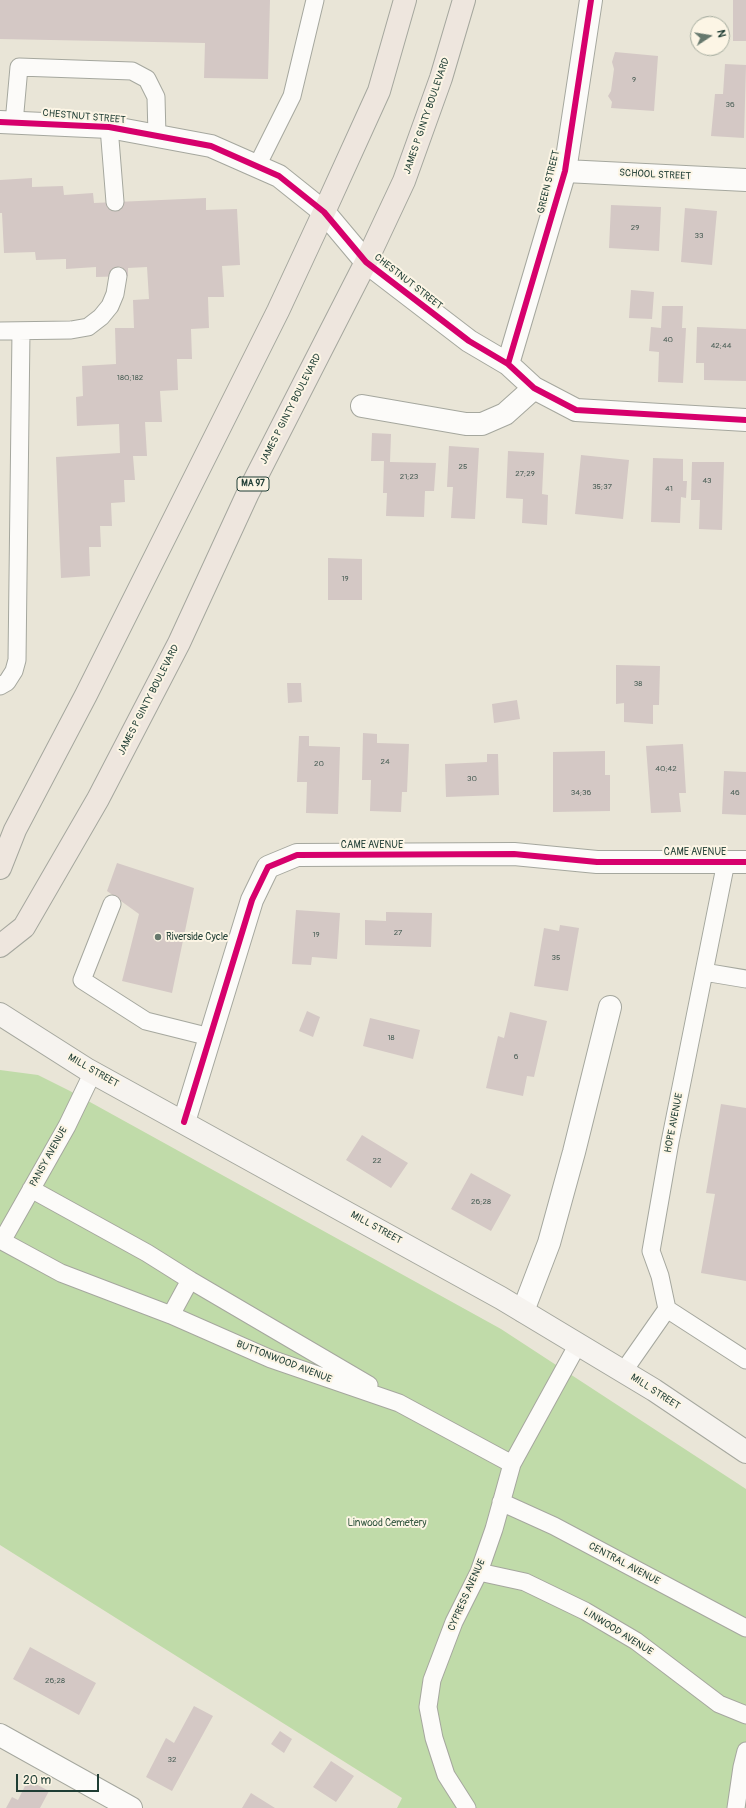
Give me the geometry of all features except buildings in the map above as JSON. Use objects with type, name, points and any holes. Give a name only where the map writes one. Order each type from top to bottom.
[{"type":"main road","points":[[0,868],[15,830],[89,688],[278,311],[379,91],[405,0]]},
{"type":"main road","name":"JAMES P GINTY BOULEVARD","points":[[0,946],[24,927],[98,799],[179,643],[248,493],[366,262],[404,181],[441,78],[464,0]]},
{"type":"main road","name":"MILL STREET","points":[[0,1014],[93,1072],[523,1311],[623,1372],[746,1452]]},
{"type":"street","name":"GREEN STREET","points":[[508,364],[565,171],[591,0]]},
{"type":"street","name":"CHESTNUT STREET","points":[[7,122],[109,127],[211,146],[278,176],[324,212],[366,262],[469,341],[508,364],[534,388],[576,410],[746,420]]},
{"type":"street","name":"SCHOOL STREET","points":[[565,171],[746,180]]},
{"type":"street","points":[[362,406],[466,424],[482,424],[505,414],[534,388]]},
{"type":"street","name":"CAME AVENUE","points":[[184,1122],[252,900],[268,867],[297,855],[514,854],[597,862],[736,862]]},
{"type":"street","points":[[523,1311],[549,1243],[574,1152],[610,1007]]},
{"type":"street","points":[[0,1736],[131,1808]]},
{"type":"lane","points":[[257,166],[292,96],[316,0]]},
{"type":"lane","points":[[7,122],[19,68],[132,71],[147,79],[156,97],[157,136]]},
{"type":"lane","points":[[109,127],[114,202]]},
{"type":"lane","points":[[0,331],[71,330],[88,327],[101,317],[110,306],[115,294],[118,276]]},
{"type":"lane","points":[[0,686],[7,682],[14,671],[17,660],[21,331]]},
{"type":"lane","name":"HOPE AVENUE","points":[[668,1309],[660,1276],[651,1251],[670,1142],[704,972],[736,862]]},
{"type":"lane","points":[[112,904],[82,980],[146,1021],[210,1037]]},
{"type":"lane","points":[[704,972],[746,979]]},
{"type":"lane","name":"PANSY AVENUE","points":[[2,1241],[67,1126],[93,1072]]},
{"type":"lane","name":"BUTTONWOOD AVENUE","points":[[31,1189],[147,1253],[190,1280],[399,1403],[512,1464]]},
{"type":"lane","name":"BUTTONWOOD AVENUE","points":[[2,1241],[61,1273],[171,1315],[271,1359],[399,1403]]},
{"type":"lane","points":[[171,1315],[190,1280]]},
{"type":"lane","points":[[623,1372],[668,1309],[746,1360]]},
{"type":"lane","name":"CYPRESS AVENUE","points":[[467,1808],[446,1775],[434,1738],[428,1707],[432,1680],[454,1622],[479,1572],[494,1529],[512,1464],[578,1344]]},
{"type":"lane","name":"CENTRAL AVENUE","points":[[501,1502],[554,1526],[746,1628]]},
{"type":"lane","name":"LINWOOD AVENUE","points":[[479,1572],[525,1582],[585,1611],[636,1641],[719,1704],[746,1715]]},
{"type":"lane","points":[[736,1808],[740,1774],[746,1751]]},
{"type":"green space","name":"Linwood Cemetery","points":[[0,1070],[38,1075],[70,1091],[501,1329],[746,1489],[746,1808],[397,1808],[402,1798],[0,1545]]},
{"type":"cycle path","points":[[508,364],[565,171],[591,0]]},
{"type":"cycle path","points":[[0,122],[109,127],[211,146],[279,176],[324,212],[366,262],[469,341],[508,364],[534,388],[576,410],[746,420]]},
{"type":"cycle path","points":[[184,1122],[252,900],[268,867],[297,855],[514,854],[597,862],[746,862]]},
{"type":"place","name":"Riverside Cycle","points":[[158,937]]}]
